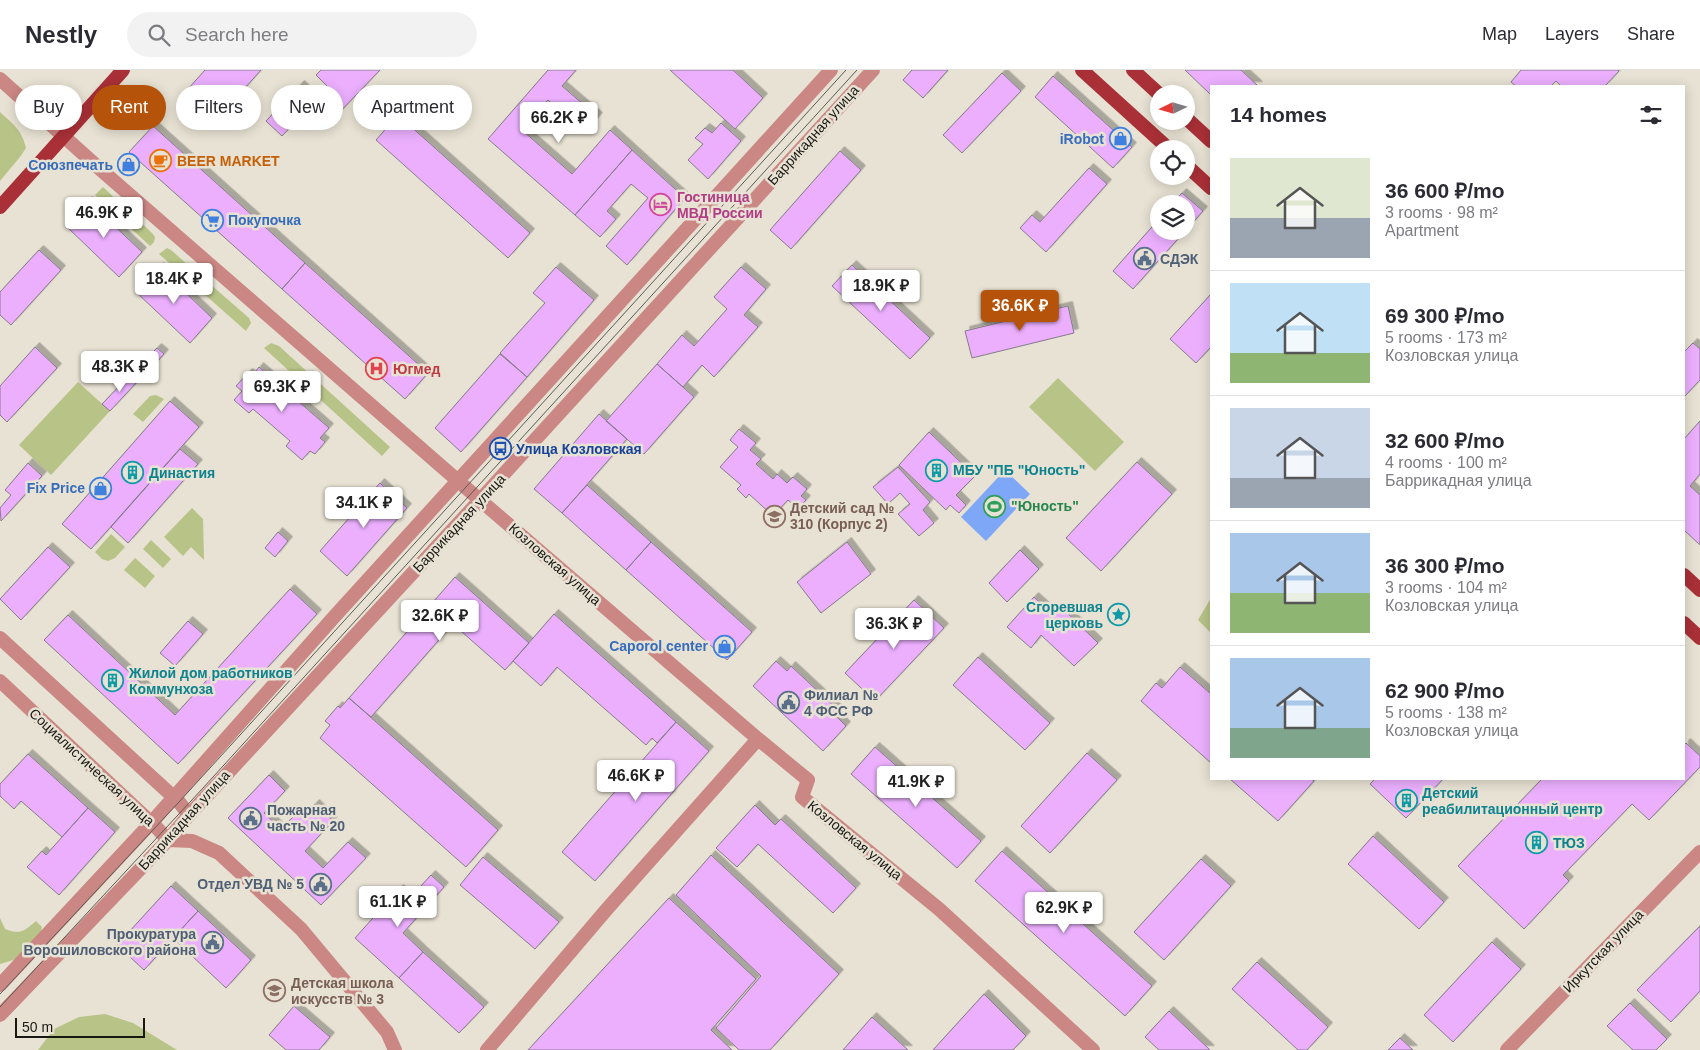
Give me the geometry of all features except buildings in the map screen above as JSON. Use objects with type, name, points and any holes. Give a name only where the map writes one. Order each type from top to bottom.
[{"type":"main road","points":[[0,208],[123,70]]},
{"type":"main road","points":[[1082,70],[1159,140]]},
{"type":"main road","points":[[1133,70],[1150,86]]},
{"type":"main road","points":[[1195,126],[1210,140]]},
{"type":"main road","points":[[1195,173],[1210,187]]},
{"type":"main road","points":[[1685,576],[1700,590]]},
{"type":"main road","points":[[1685,624],[1700,638]]},
{"type":"street","name":"Баррикадная улица","points":[[0,985],[151,823],[172,797],[457,481],[831,70]]},
{"type":"street","name":"Баррикадная улица","points":[[0,1015],[168,840],[189,814],[480,500],[873,70]]},
{"type":"street","name":"Козловская улица","points":[[0,79],[457,481],[808,780],[802,797],[939,909],[1093,1050]]},
{"type":"street","points":[[0,638],[189,814]]},
{"type":"street","name":"Социалистическая улица","points":[[0,681],[168,840]]},
{"type":"street","points":[[487,1050],[607,909],[758,739]]},
{"type":"street","points":[[168,840],[192,841],[219,853],[301,929],[388,1032],[395,1050]]},
{"type":"street","name":"Иркутская улица","points":[[1507,1050],[1700,852]]},
{"type":"green space","points":[[0,112],[13,124],[15,130],[19,132],[26,148],[0,181]]},
{"type":"green space","points":[[103,187],[152,233],[155,237],[154,242],[150,246],[95,195]]},
{"type":"green space","points":[[167,248],[249,318],[251,323],[246,331],[159,254]]},
{"type":"green space","points":[[271,343],[279,346],[390,447],[382,456],[264,348]]},
{"type":"green space","points":[[1058,378],[1124,442],[1095,471],[1029,407]]},
{"type":"green space","points":[[78,382],[110,411],[51,475],[19,445]]},
{"type":"green space","points":[[156,395],[164,399],[143,422],[133,414],[150,396]]},
{"type":"green space","points":[[192,508],[203,519],[204,560],[191,547],[183,556],[164,537]]},
{"type":"green space","points":[[111,534],[125,547],[115,558],[108,561],[102,559],[95,552]]},
{"type":"green space","points":[[151,540],[171,559],[163,568],[143,549]]},
{"type":"green space","points":[[135,558],[155,576],[145,588],[124,570]]},
{"type":"green space","points":[[1210,600],[1210,632],[1198,620]]},
{"type":"green space","points":[[0,918],[5,929],[10,931],[22,931],[36,921],[42,927],[40,937],[17,959],[0,964]]},
{"type":"green space","points":[[105,1014],[133,1023],[177,1050],[38,1050],[54,1029],[79,1017]]},
{"type":"water","points":[[1005,470],[1030,494],[986,541],[961,517]]},
{"type":"tram line","points":[[0,994],[179,802],[846,70]]},
{"type":"tram line","points":[[0,1007],[203,788],[857,70]]},
{"type":"place","name":"iRobot","points":[[1120,139]]},
{"type":"place","name":"BEER MARKET","points":[[161,161]]},
{"type":"place","name":"Союзпечать","points":[[129,165]]},
{"type":"place","name":"Гостиница МВД России","points":[[661,205]]},
{"type":"place","name":"Покупочка","points":[[212,220]]},
{"type":"place","name":"СДЭК","points":[[1144,259]]},
{"type":"place","name":"Югмед","points":[[377,369]]},
{"type":"place","name":"Улица Козловская","points":[[500,449]]},
{"type":"place","name":"МБУ \"ПБ \"Юность\"","points":[[937,470]]},
{"type":"place","name":"Династия","points":[[133,473]]},
{"type":"place","name":"Fix Price","points":[[101,488]]},
{"type":"place","name":"\"Юность\"","points":[[995,506]]},
{"type":"place","name":"Детский сад № 310 (Корпус 2)","points":[[774,516]]},
{"type":"place","name":"Сгоревшая церковь","points":[[1119,615]]},
{"type":"place","name":"Caporol center","points":[[724,646]]},
{"type":"place","name":"Жилой дом работников Коммунхоза","points":[[113,681]]},
{"type":"place","name":"Филиал № 4 ФСС РФ","points":[[788,703]]},
{"type":"place","name":"Детский реабилитационный центр","points":[[1406,801]]},
{"type":"place","name":"Пожарная часть № 20","points":[[251,818]]},
{"type":"place","name":"ТЮЗ","points":[[1537,843]]},
{"type":"place","name":"Отдел УВД № 5","points":[[320,884]]},
{"type":"place","name":"Прокуратура Ворошиловского района","points":[[212,942]]},
{"type":"place","name":"Детская школа искусств № 3","points":[[275,991]]}]
